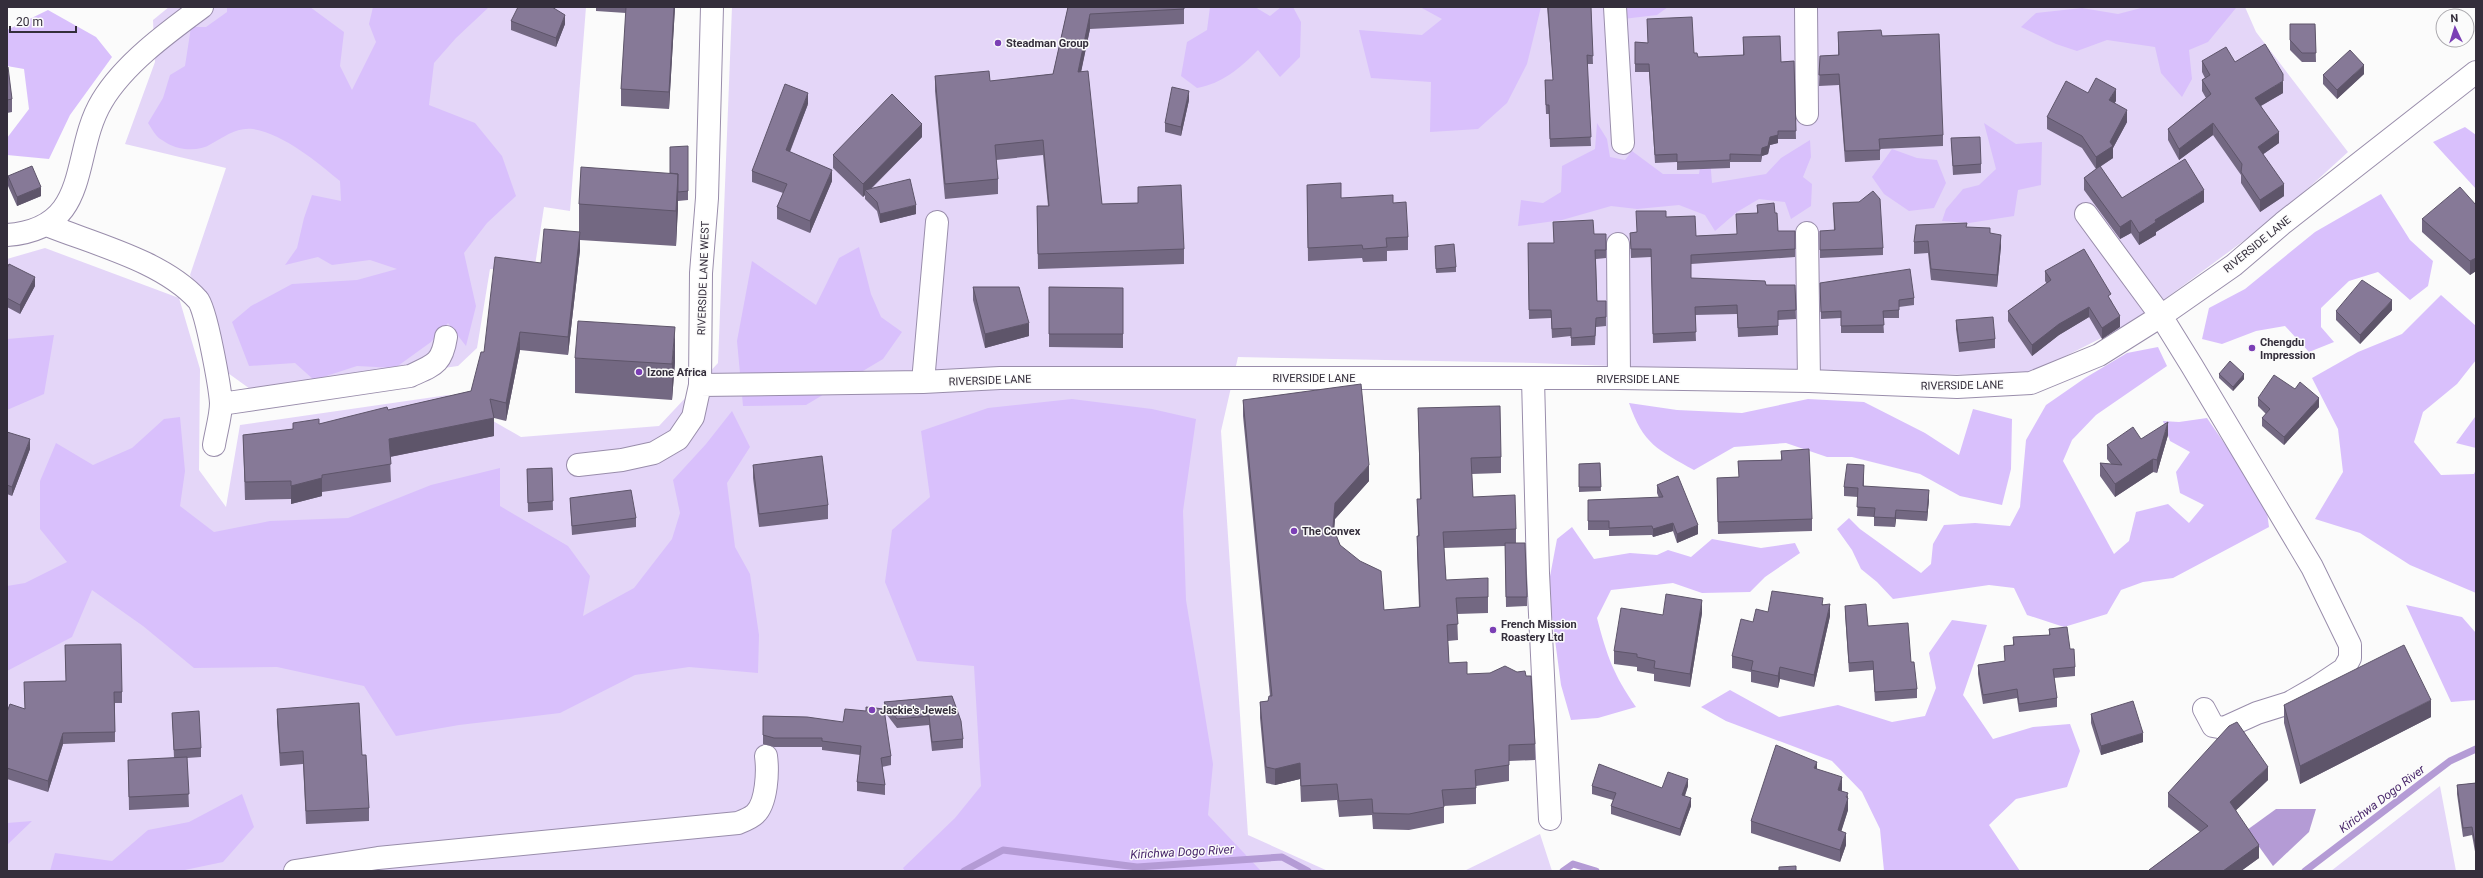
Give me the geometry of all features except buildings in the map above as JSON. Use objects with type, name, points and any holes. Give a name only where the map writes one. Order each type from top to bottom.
[{"type":"street","points":[[7,235],[25,234],[46,225],[67,204],[78,182],[89,134],[102,101],[135,62],[168,32],[202,7]]},
{"type":"street","name":"RIVERSIDE LANE WEST","points":[[578,465],[622,460],[654,453],[678,439],[693,417],[700,384],[701,273],[707,198],[712,7]]},
{"type":"street","points":[[1615,7],[1623,144]]},
{"type":"street","points":[[1806,7],[1807,114]]},
{"type":"street","name":"RIVERSIDE LANE","points":[[700,384],[923,382],[1008,378],[1619,378],[1809,381],[1957,388],[2031,383],[2099,355],[2161,316],[2234,265],[2282,223],[2476,72]]},
{"type":"street","points":[[2086,214],[2161,316],[2312,567],[2350,645],[2350,658],[2344,669],[2289,703],[2257,713],[2224,728],[2213,726],[2204,709]]},
{"type":"street","points":[[923,382],[937,222]]},
{"type":"street","points":[[46,225],[139,261],[175,280],[200,301],[212,349],[221,404],[214,445]]},
{"type":"street","points":[[1807,233],[1809,381]]},
{"type":"street","points":[[1618,244],[1619,378]]},
{"type":"street","points":[[221,404],[410,376],[432,366],[444,354],[446,337]]},
{"type":"street","points":[[1533,379],[1538,558],[1550,819]]},
{"type":"street","points":[[295,871],[378,858],[738,823],[756,814],[762,800],[768,772],[766,756]]},
{"type":"shaded area","points":[[169,7],[586,7],[570,211],[544,207],[534,272],[490,269],[477,348],[458,366],[257,394],[221,368],[208,302],[190,275],[226,168],[125,144],[155,62],[153,20]]},
{"type":"shaded area","points":[[227,7],[310,7],[344,32],[340,66],[352,90],[376,42],[369,24],[373,7],[489,7],[456,38],[434,63],[429,105],[475,123],[502,156],[516,196],[487,223],[464,253],[476,306],[466,346],[448,323],[431,342],[395,368],[357,366],[314,380],[295,363],[249,366],[232,322],[251,306],[292,284],[357,280],[397,269],[370,260],[332,265],[318,257],[285,265],[297,248],[304,218],[312,195],[341,201],[340,181],[300,150],[265,132],[253,129],[230,133],[199,149],[180,148],[167,143],[158,137],[148,123],[163,98],[170,75],[185,66],[191,27],[206,27],[227,12]]},
{"type":"shaded area","points":[[732,7],[2245,7],[2256,32],[2348,152],[2280,214],[2135,321],[2028,375],[1821,374],[1534,363],[1238,357],[1221,431],[1248,835],[1328,871],[7,871],[7,259],[45,248],[179,298],[200,369],[199,470],[226,507],[240,425],[448,395],[521,437],[659,426],[718,363]]},
{"type":"shaded area","points":[[1210,7],[1255,7],[1270,16],[1281,7],[1293,7],[1301,22],[1300,57],[1280,77],[1258,50],[1223,79],[1197,88],[1181,76],[1187,42],[1207,30]]},
{"type":"shaded area","points":[[1420,7],[1541,7],[1527,64],[1507,103],[1478,129],[1430,132],[1431,82],[1371,78],[1359,30],[1422,35],[1442,19]]},
{"type":"shaded area","points":[[1603,7],[1668,7],[1657,15],[1606,21]]},
{"type":"shaded area","points":[[2145,7],[2236,8],[2208,42],[2189,50],[2192,79],[2182,97],[2161,73],[2155,47],[2107,40],[2077,51],[2056,44],[2021,27],[2036,13],[2082,8],[2118,14]]},
{"type":"shaded area","points":[[48,10],[96,37],[112,57],[70,115],[49,159],[7,155],[7,138],[29,109],[24,69],[7,66],[7,30]]},
{"type":"shaded area","points":[[1707,121],[1712,183],[1766,174],[1781,158],[1810,140],[1811,157],[1803,177],[1812,184],[1811,206],[1791,219],[1785,202],[1759,199],[1737,212],[1715,231],[1705,215],[1679,205],[1637,209],[1611,206],[1562,220],[1518,226],[1521,200],[1543,203],[1561,192],[1562,166],[1595,149],[1597,123],[1607,139],[1610,157],[1625,160],[1632,151],[1663,174],[1699,174]]},
{"type":"shaded area","points":[[1984,123],[2016,144],[2042,142],[2041,185],[2018,190],[2014,216],[1969,223],[1942,221],[1946,209],[1963,189],[1979,185],[1996,169]]},
{"type":"shaded area","points":[[2465,127],[2476,135],[2476,189],[2433,142]]},
{"type":"shaded area","points":[[1892,149],[1917,158],[1937,160],[1946,183],[1934,208],[1909,211],[1884,194],[1872,177]]},
{"type":"shaded area","points":[[2381,194],[2410,240],[2433,261],[2428,286],[2410,300],[2378,272],[2349,281],[2321,308],[2321,327],[2334,342],[2309,352],[2285,326],[2256,331],[2222,344],[2202,339],[2209,308],[2245,289],[2315,232]]},
{"type":"shaded area","points":[[859,247],[871,294],[881,317],[902,332],[883,359],[806,405],[743,406],[737,341],[752,261],[816,305],[839,258]]},
{"type":"shaded area","points":[[2441,295],[2476,326],[2476,360],[2457,384],[2423,412],[2414,442],[2441,475],[2474,474],[2476,469],[2476,593],[2410,565],[2360,533],[2315,519],[2343,472],[2338,429],[2312,378],[2358,352],[2402,334]]},
{"type":"shaded area","points":[[54,335],[44,394],[7,410],[7,339]]},
{"type":"shaded area","points":[[2158,347],[2167,366],[2096,415],[2072,440],[2063,461],[2114,554],[2129,541],[2136,512],[2168,504],[2189,523],[2204,505],[2180,493],[2176,472],[2190,452],[2170,441],[2163,421],[2179,422],[2207,418],[2266,504],[2269,527],[2173,578],[2143,582],[2121,590],[2107,614],[2064,627],[2027,615],[2014,588],[1989,585],[1893,599],[1877,582],[1861,569],[1852,550],[1837,529],[1849,518],[1860,529],[1921,573],[1931,564],[1933,544],[1944,525],[1975,523],[2010,526],[2020,507],[2026,440],[2046,405],[2085,378],[2127,353]]},
{"type":"shaded area","points":[[1072,399],[1152,409],[1196,419],[1183,511],[1186,600],[1213,764],[1208,815],[1261,871],[905,871],[903,868],[955,818],[981,786],[974,666],[917,661],[885,582],[892,530],[930,497],[921,431],[988,408]]},
{"type":"shaded area","points":[[1808,399],[1864,402],[1925,433],[1959,455],[1973,409],[2012,419],[2011,469],[2002,505],[1960,496],[1920,474],[1852,457],[1827,457],[1786,443],[1734,447],[1694,470],[1661,451],[1646,437],[1634,417],[1629,403],[1677,410],[1742,413]]},
{"type":"shaded area","points":[[732,411],[750,447],[727,483],[735,547],[750,574],[759,635],[758,673],[689,667],[635,675],[560,713],[459,725],[396,736],[364,686],[277,667],[194,668],[143,626],[92,590],[72,637],[7,671],[7,586],[25,583],[67,562],[40,529],[40,481],[56,443],[93,465],[132,448],[164,419],[180,417],[185,471],[180,506],[214,532],[270,521],[348,518],[431,485],[500,468],[500,506],[568,546],[590,576],[583,616],[634,588],[672,539],[680,513],[673,480],[706,444]]},
{"type":"shaded area","points":[[2475,417],[2476,448],[2456,443]]},
{"type":"shaded area","points":[[1572,527],[1594,559],[1630,553],[1657,555],[1668,550],[1691,557],[1712,539],[1761,548],[1795,543],[1800,553],[1765,577],[1750,592],[1702,593],[1673,583],[1611,590],[1597,618],[1604,643],[1616,674],[1636,707],[1598,718],[1571,720],[1561,685],[1548,587],[1557,539]]},
{"type":"shaded area","points":[[2406,605],[2462,617],[2476,633],[2476,700],[2451,702]]},
{"type":"shaded area","points":[[1952,620],[1987,625],[1963,695],[1993,739],[2033,727],[2070,724],[2080,751],[2067,787],[2016,799],[1989,825],[2020,871],[1884,871],[1880,829],[1862,792],[1832,761],[1726,721],[1701,707],[1730,690],[1779,717],[1838,705],[1892,722],[1925,716],[1936,688],[1929,653]]},
{"type":"shaded area","points":[[2440,786],[2456,871],[2331,871]]},
{"type":"shaded area","points":[[242,794],[254,827],[223,862],[180,871],[50,871],[55,853],[112,861],[148,830],[189,822]]},
{"type":"shaded area","points":[[2276,809],[2316,809],[2309,832],[2273,866],[2247,830]]},
{"type":"shaded area","points":[[32,821],[7,845],[7,823]]},
{"type":"shaded area","points":[[1540,834],[1552,871],[1464,871]]},
{"type":"waterway","name":"Kirichwa Dogo River","points":[[2305,871],[2450,761],[2476,749]]},
{"type":"waterway","name":"Kirichwa Dogo River","points":[[964,871],[1003,850],[1137,867],[1282,857],[1308,871]]},
{"type":"waterway","name":"Kirichwa Dogo River","points":[[1563,871],[1573,864],[1596,871]]},
{"type":"place","name":"Steadman Group","points":[[998,43]]},
{"type":"place","name":"Chengdu Impression","points":[[2252,348]]},
{"type":"place","name":"Izone Africa","points":[[639,372]]},
{"type":"place","name":"The Convex","points":[[1294,531]]},
{"type":"place","name":"French Mission Roastery Ltd","points":[[1493,630]]},
{"type":"place","name":"Jackie's Jewels","points":[[872,710]]}]
